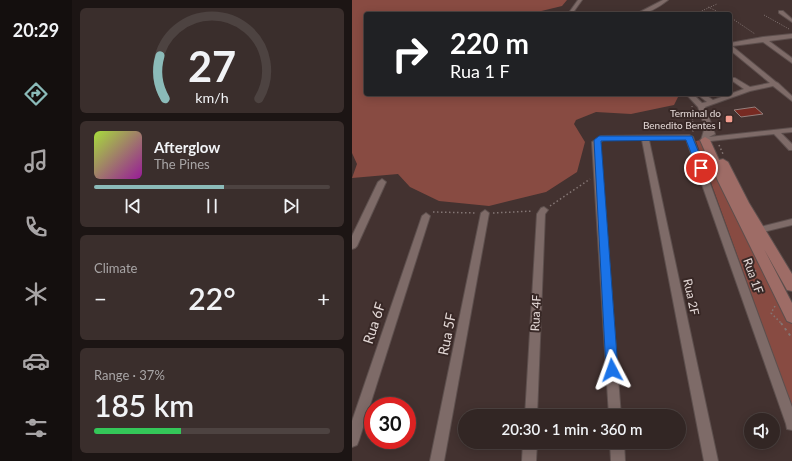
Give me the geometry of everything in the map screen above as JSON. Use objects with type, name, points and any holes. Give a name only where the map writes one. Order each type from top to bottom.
[{"type":"street","points":[[571,12],[580,0]]},
{"type":"street","points":[[644,12],[666,0]]},
{"type":"street","points":[[781,12],[792,21]]},
{"type":"street","points":[[732,46],[763,39],[792,36]]},
{"type":"street","points":[[763,39],[792,61]]},
{"type":"street","points":[[732,48],[792,99]]},
{"type":"street","points":[[733,79],[749,90]]},
{"type":"street","points":[[732,96],[776,84]]},
{"type":"street","points":[[691,96],[700,105],[723,181],[792,317]]},
{"type":"street","points":[[703,96],[712,102]]},
{"type":"street","points":[[700,105],[730,96]]},
{"type":"street","points":[[709,135],[792,130]]},
{"type":"street","points":[[776,132],[792,148]]},
{"type":"street","points":[[709,135],[727,172],[792,286]]},
{"type":"street","points":[[615,409],[597,140],[601,138],[691,136]]},
{"type":"street","name":"Rua 1F","points":[[691,136],[792,424]]},
{"type":"street","name":"Rua 2F","points":[[645,138],[711,461]]},
{"type":"street","points":[[352,246],[382,182]]},
{"type":"street","name":"Rua 4F","points":[[531,409],[541,214],[544,210]]},
{"type":"street","name":"Rua 5F","points":[[437,461],[485,213]]},
{"type":"street","name":"Rua 6F","points":[[352,440],[426,216]]},
{"type":"street","points":[[759,230],[792,222]]},
{"type":"street","points":[[529,461],[530,449]]},
{"type":"street","points":[[617,449],[618,461]]},
{"type":"path","points":[[699,12],[717,4]]},
{"type":"path","points":[[708,7],[719,12]]},
{"type":"path","points":[[764,15],[792,31]]},
{"type":"path","points":[[732,18],[763,39]]},
{"type":"path","points":[[691,136],[691,104],[700,105]]},
{"type":"path","points":[[544,210],[600,173]]},
{"type":"path","points":[[745,263],[761,274]]},
{"type":"path","points":[[775,305],[771,313],[787,328],[792,338]]},
{"type":"shaded area","points":[[352,0],[567,0],[562,6],[537,12],[364,12],[364,96],[678,96],[674,105],[631,114],[596,112],[576,120],[574,124],[585,142],[577,172],[546,192],[489,206],[439,201],[410,187],[398,174],[352,178],[357,164],[352,153]]},
{"type":"shaded area","points":[[701,140],[792,319],[792,407],[696,141]]},
{"type":"building","points":[[755,107],[763,114],[741,117],[734,110]]},
{"type":"place","name":"Terminal do Benedito Bentes I","points":[[729,119]]},
{"type":"route","points":[[612,370],[600,173],[596,142],[599,138],[689,137],[691,138],[701,168]]}]
